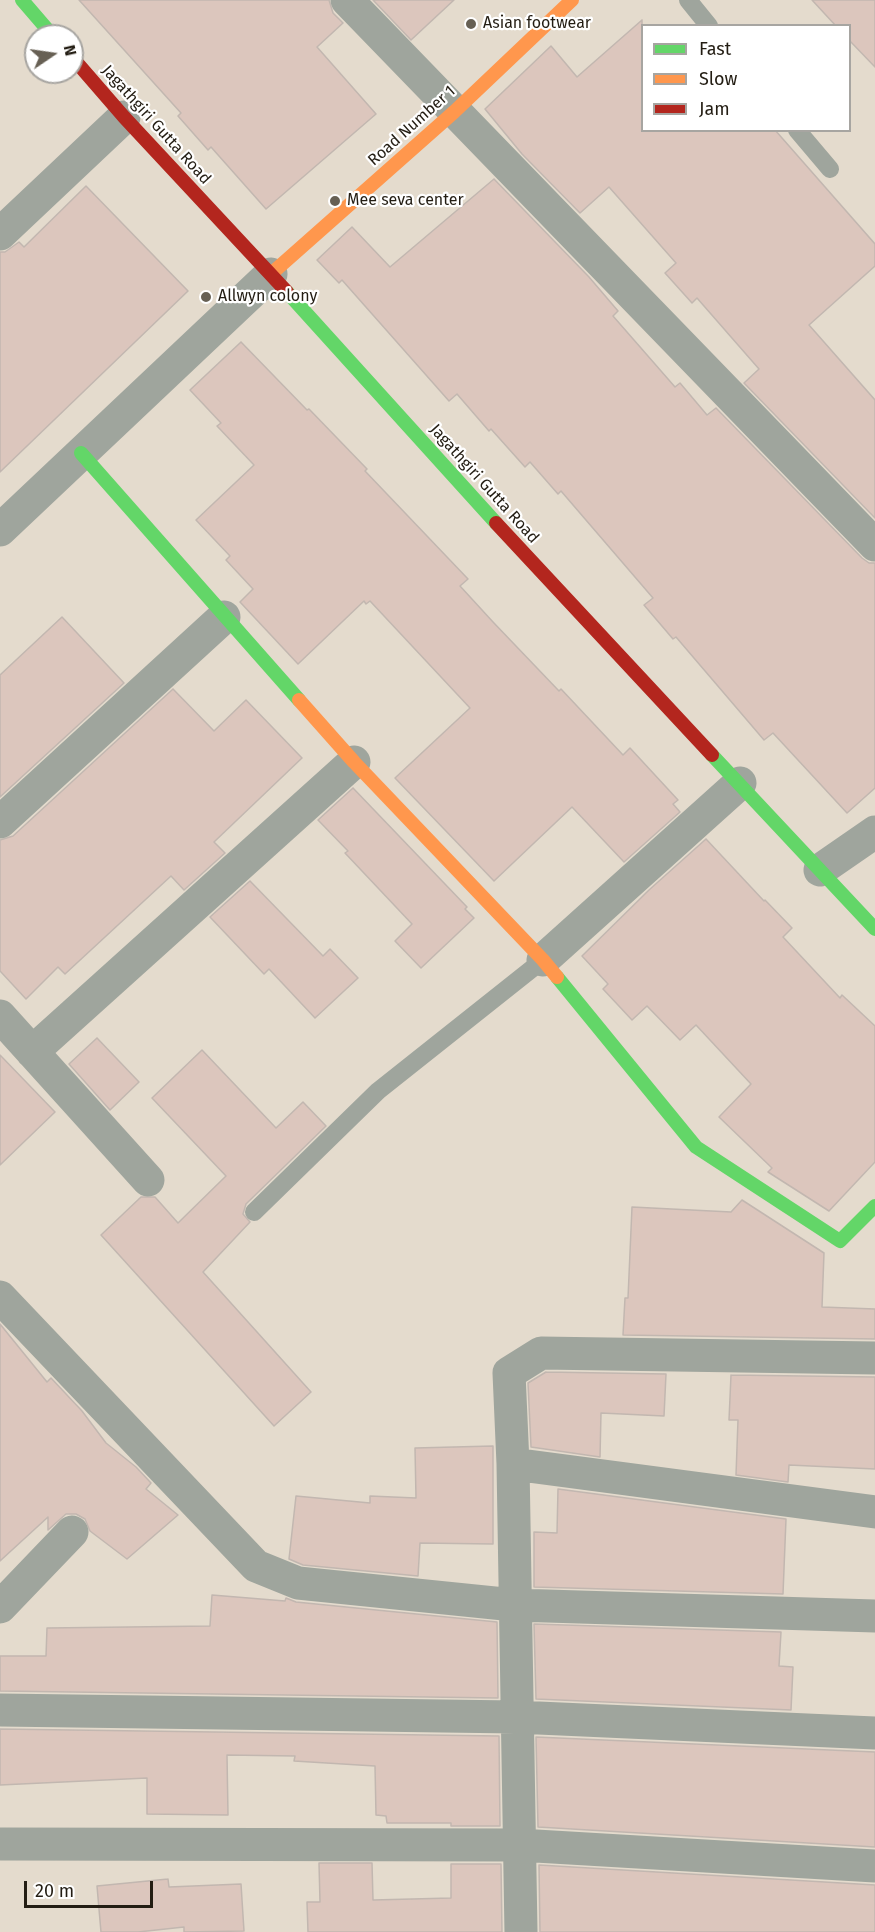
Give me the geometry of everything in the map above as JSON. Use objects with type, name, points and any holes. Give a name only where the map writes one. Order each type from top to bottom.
[{"type":"street","points":[[22,0],[43,24]]},
{"type":"street","points":[[347,0],[875,545]]},
{"type":"street","name":"Road Number 1","points":[[271,274],[454,112],[572,0]]},
{"type":"street","name":"Jagathgiri Gutta Road","points":[[84,71],[486,512],[875,929]]},
{"type":"street","points":[[0,234],[124,117]]},
{"type":"street","points":[[0,530],[271,274]]},
{"type":"street","points":[[81,453],[354,762],[543,960],[696,1147],[840,1241],[875,1206]]},
{"type":"street","points":[[0,822],[224,617]]},
{"type":"street","points":[[32,1052],[354,762]]},
{"type":"street","points":[[543,960],[740,783]]},
{"type":"street","points":[[820,870],[875,832]]},
{"type":"street","points":[[0,1016],[148,1180]]},
{"type":"street","points":[[4,1308],[256,1566],[298,1582],[514,1605],[875,1616]]},
{"type":"street","points":[[521,1932],[513,1464],[508,1373],[541,1353],[875,1358]]},
{"type":"street","points":[[513,1464],[875,1512]]},
{"type":"street","points":[[0,1607],[72,1532]]},
{"type":"street","points":[[0,1710],[516,1717],[875,1733]]},
{"type":"street","points":[[0,1844],[519,1845],[875,1866]]},
{"type":"lane","points":[[688,0],[707,24]]},
{"type":"lane","points":[[800,132],[830,169]]},
{"type":"lane","points":[[254,1212],[378,1090],[543,960]]},
{"type":"building","points":[[79,0],[329,0],[333,13],[343,23],[317,47],[376,114],[266,209],[211,147],[208,150],[178,116],[181,113]]},
{"type":"building","points":[[373,0],[454,0],[411,40]]},
{"type":"building","points":[[812,0],[875,0],[875,67],[851,42],[851,24],[834,24]]},
{"type":"building","points":[[642,20],[641,132],[777,132],[875,244],[875,266],[809,325],[875,400],[875,518],[744,383],[759,369],[697,298],[692,303],[665,273],[676,263],[609,187],[580,213],[522,154],[485,109],[551,46],[577,77]]},
{"type":"building","points":[[494,179],[589,277],[618,311],[613,316],[675,387],[680,383],[707,415],[716,408],[862,558],[869,563],[875,563],[875,788],[847,813],[773,733],[764,740],[676,637],[673,639],[644,605],[653,598],[561,491],[558,494],[530,462],[525,467],[491,429],[489,431],[457,394],[449,401],[342,280],[339,283],[317,260],[352,227],[390,267]]},
{"type":"building","points":[[86,186],[188,291],[0,472],[0,252],[5,252],[19,242],[24,247]]},
{"type":"building","points":[[241,342],[367,469],[365,471],[468,579],[460,586],[493,622],[623,755],[630,748],[678,800],[673,804],[680,812],[624,862],[572,807],[494,881],[395,778],[470,708],[370,601],[366,604],[364,601],[298,664],[240,602],[253,589],[226,560],[230,556],[196,520],[254,465],[217,426],[221,423],[190,390]]},
{"type":"building","points":[[62,617],[124,683],[0,797],[0,675]]},
{"type":"building","points":[[173,689],[214,731],[246,700],[302,758],[214,842],[225,853],[184,890],[171,876],[65,974],[58,967],[26,999],[0,971],[0,840],[13,836]]},
{"type":"building","points":[[353,788],[467,907],[465,909],[474,918],[421,968],[395,941],[412,924],[345,853],[348,851],[318,820]]},
{"type":"building","points":[[706,839],[792,928],[783,937],[840,998],[842,995],[875,1026],[875,1162],[829,1211],[768,1172],[772,1168],[719,1117],[751,1084],[696,1025],[680,1040],[647,1006],[632,1020],[603,989],[608,984],[582,956],[649,890]]},
{"type":"building","points":[[250,881],[323,956],[330,949],[358,978],[315,1018],[269,969],[264,974],[210,917]]},
{"type":"building","points":[[97,1038],[139,1082],[110,1110],[69,1064]]},
{"type":"building","points":[[202,1050],[276,1128],[303,1102],[326,1126],[246,1204],[243,1214],[250,1222],[203,1272],[311,1392],[274,1426],[101,1235],[141,1197],[155,1197],[178,1223],[226,1176],[152,1098]]},
{"type":"building","points":[[0,1055],[55,1112],[0,1165]]},
{"type":"building","points":[[742,1200],[824,1253],[822,1307],[875,1309],[875,1339],[623,1335],[625,1298],[628,1298],[632,1207],[731,1212]]},
{"type":"building","points":[[0,1324],[47,1382],[51,1378],[82,1411],[106,1443],[136,1467],[151,1483],[146,1489],[178,1515],[127,1559],[90,1531],[85,1519],[76,1514],[66,1514],[48,1530],[48,1517],[0,1561]]},
{"type":"building","points":[[546,1372],[666,1374],[664,1416],[601,1413],[600,1457],[531,1447],[528,1383]]},
{"type":"building","points":[[731,1375],[875,1377],[875,1469],[789,1465],[788,1482],[736,1475],[738,1420],[729,1420]]},
{"type":"building","points":[[493,1446],[493,1544],[420,1543],[418,1576],[303,1565],[289,1559],[296,1496],[370,1503],[370,1496],[416,1498],[415,1448]]},
{"type":"building","points":[[558,1489],[786,1519],[783,1594],[534,1587],[534,1532],[557,1533]]},
{"type":"building","points":[[212,1595],[285,1601],[286,1598],[296,1602],[497,1622],[498,1698],[0,1691],[0,1656],[46,1656],[47,1628],[210,1626]]},
{"type":"building","points":[[534,1624],[781,1632],[779,1666],[793,1667],[791,1710],[536,1699]]},
{"type":"building","points":[[0,1729],[499,1736],[500,1826],[387,1823],[386,1816],[376,1815],[375,1766],[294,1761],[295,1756],[227,1755],[228,1815],[147,1814],[147,1778],[0,1785]]},
{"type":"building","points":[[536,1737],[875,1752],[875,1847],[538,1827]]},
{"type":"building","points":[[319,1863],[372,1863],[373,1900],[451,1898],[451,1864],[501,1864],[502,1932],[308,1932],[307,1902],[320,1902]]},
{"type":"building","points":[[539,1865],[875,1885],[875,1932],[540,1932]]},
{"type":"building","points":[[168,1879],[169,1887],[241,1884],[244,1931],[184,1932],[184,1927],[138,1932],[101,1932],[97,1886]]},
{"type":"traffic: fast","points":[[22,0],[43,24]]},
{"type":"traffic: fast","points":[[287,292],[496,523]]},
{"type":"traffic: fast","points":[[81,453],[299,700]]},
{"type":"traffic: fast","points":[[712,755],[875,929]]},
{"type":"traffic: fast","points":[[557,977],[696,1147],[840,1241],[875,1206]]},
{"type":"traffic: slow","points":[[271,274],[454,112],[572,0]]},
{"type":"traffic: slow","points":[[299,700],[354,762],[557,977]]},
{"type":"traffic: jam","points":[[84,71],[287,292]]},
{"type":"traffic: jam","points":[[496,523],[712,755]]},
{"type":"place","name":"Asian footwear","points":[[471,24]]},
{"type":"place","name":"Mee seva center","points":[[335,201]]},
{"type":"place","name":"Allwyn colony","points":[[206,297]]}]
